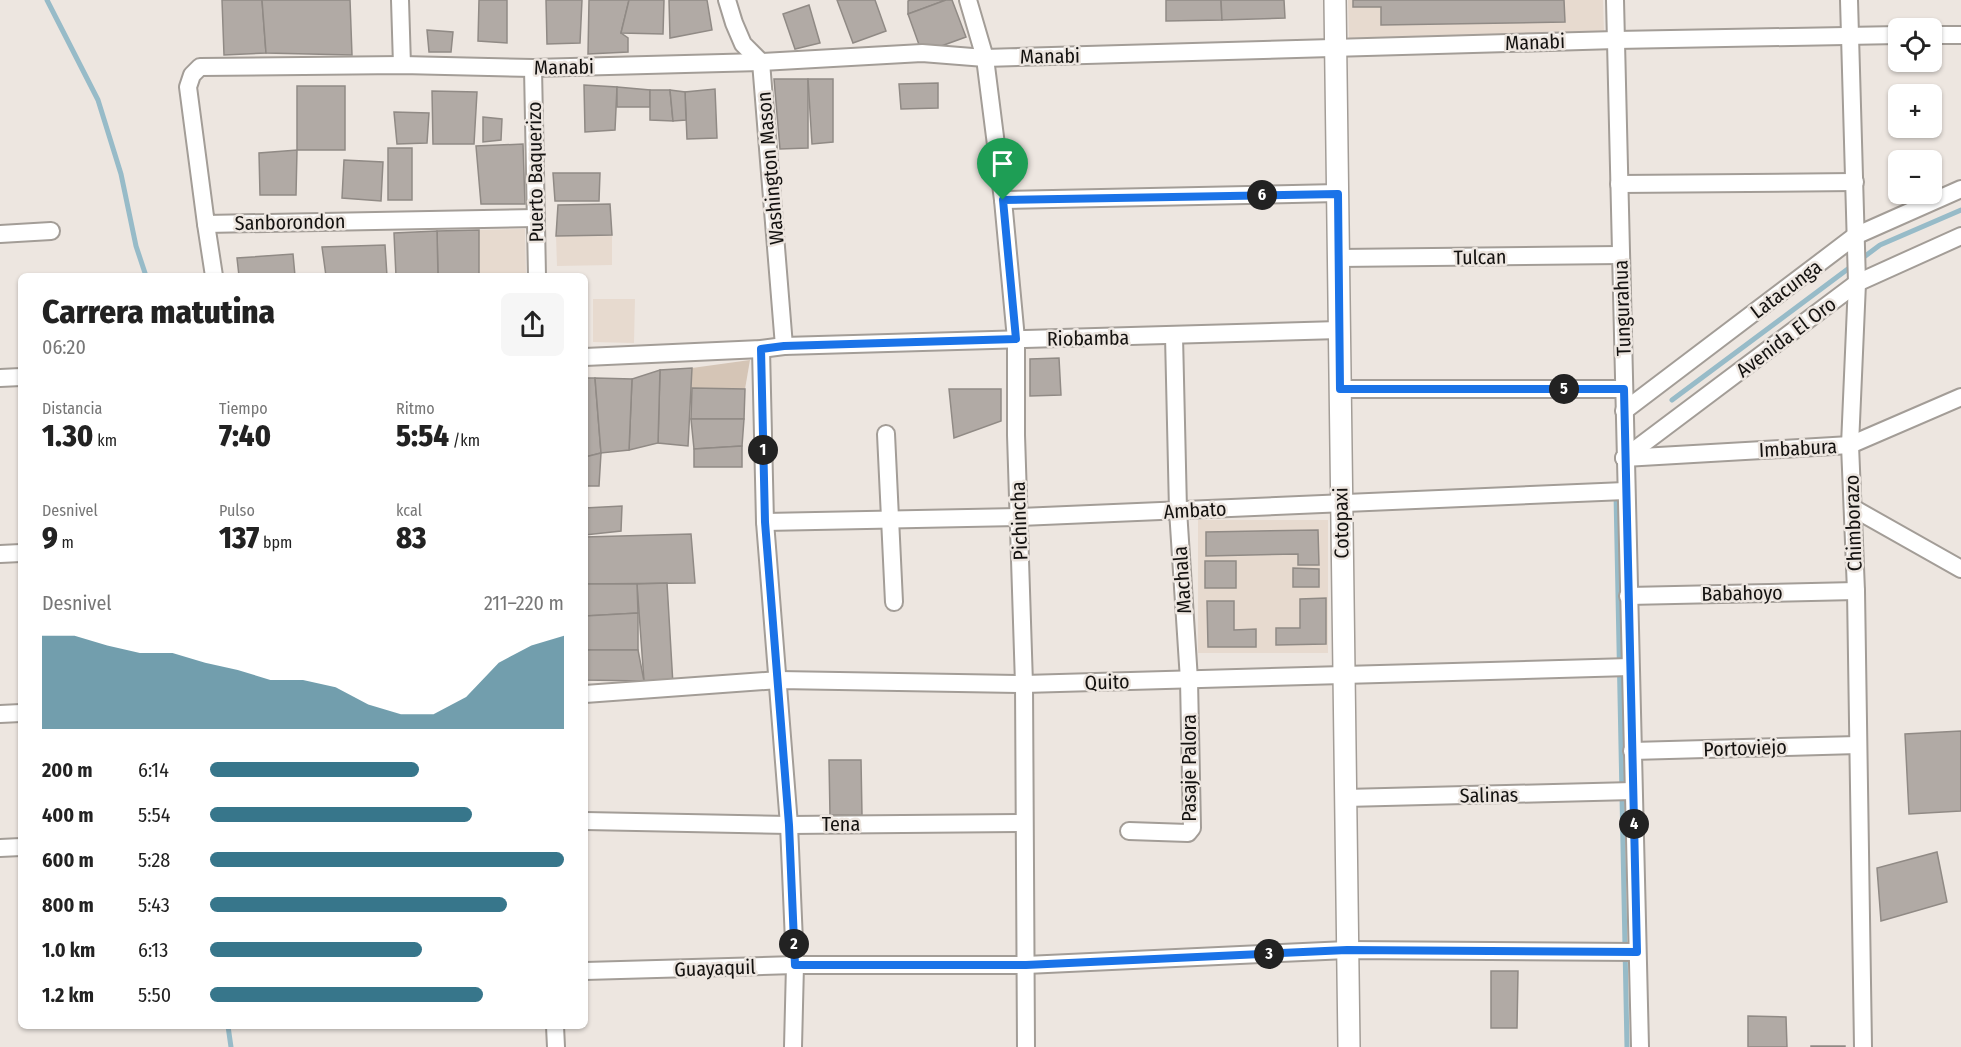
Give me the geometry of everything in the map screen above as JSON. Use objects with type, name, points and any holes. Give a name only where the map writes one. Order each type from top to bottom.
[{"type":"street","points":[[400,0],[402,65]]},
{"type":"street","points":[[727,0],[743,44],[761,62]]},
{"type":"street","name":"Pichincha","points":[[968,0],[986,58],[1003,200],[1016,339],[1016,435],[1024,684],[1026,1047]]},
{"type":"street","name":"Cotopaxi","points":[[1335,0],[1349,1047]]},
{"type":"street","name":"Tungurahua","points":[[1615,0],[1624,458],[1640,1047]]},
{"type":"street","name":"Chimborazo","points":[[1850,0],[1857,279],[1851,445],[1856,591],[1863,1047]]},
{"type":"street","name":"Manabi","points":[[200,67],[402,65],[533,68],[761,62],[922,53],[986,58],[1616,40],[1888,35]]},
{"type":"street","points":[[1942,35],[1961,35]]},
{"type":"street","name":"Washington Mason","points":[[761,62],[784,346]]},
{"type":"street","name":"Sanborondon","points":[[200,67],[192,75],[188,87],[206,224],[536,218]]},
{"type":"street","name":"Puerto Baquerizo","points":[[533,68],[537,273]]},
{"type":"street","points":[[1619,184],[1855,182]]},
{"type":"street","name":"Latacunga","points":[[1624,411],[1856,240],[1961,189]]},
{"type":"street","points":[[1003,200],[1338,194]]},
{"type":"street","points":[[206,224],[214,273]]},
{"type":"street","points":[[0,234],[51,231]]},
{"type":"street","name":"Avenida El Oro","points":[[1624,458],[1857,279],[1961,236]]},
{"type":"street","name":"Tulcan","points":[[1339,258],[1620,255]]},
{"type":"street","name":"Riobamba","points":[[588,357],[784,346],[1340,330]]},
{"type":"street","name":"Machala","points":[[1174,336],[1178,510],[1189,680]]},
{"type":"street","points":[[761,349],[765,522],[789,825],[795,965],[793,1047]]},
{"type":"street","points":[[0,378],[18,377]]},
{"type":"street","points":[[1340,389],[1624,389]]},
{"type":"street","name":"Imbabura","points":[[1624,458],[1851,445],[1961,397]]},
{"type":"street","points":[[886,434],[894,602]]},
{"type":"street","name":"Ambato","points":[[765,522],[1020,517],[1625,491]]},
{"type":"street","points":[[1853,508],[1958,564]]},
{"type":"street","points":[[0,554],[18,553]]},
{"type":"street","name":"Babahoyo","points":[[1628,596],[1856,591]]},
{"type":"street","name":"Quito","points":[[588,694],[779,680],[1024,684],[1629,667]]},
{"type":"street","name":"Pasaje Palora","points":[[1129,831],[1188,833],[1192,828],[1189,680]]},
{"type":"street","points":[[0,714],[18,713]]},
{"type":"street","name":"Portoviejo","points":[[1632,751],[1858,745]]},
{"type":"street","name":"Salinas","points":[[1345,798],[1632,791]]},
{"type":"street","name":"Tena","points":[[588,821],[789,825],[1024,824]]},
{"type":"street","points":[[0,848],[18,847]]},
{"type":"street","name":"Guayaquil","points":[[588,972],[795,965],[1026,965],[1347,950],[1636,952]]},
{"type":"street","points":[[555,1029],[556,1047]]},
{"type":"shaded area","points":[[1348,0],[1603,0],[1604,33],[1349,38]]},
{"type":"shaded area","points":[[525,229],[526,273],[479,273],[479,230]]},
{"type":"shaded area","points":[[612,235],[612,265],[557,266],[556,236]]},
{"type":"shaded area","points":[[593,299],[635,299],[634,343],[593,342]]},
{"type":"shaded area","points":[[750,360],[745,389],[691,388],[692,368]]},
{"type":"shaded area","points":[[1198,520],[1328,520],[1328,653],[1198,653]]},
{"type":"building","points":[[222,0],[262,0],[266,53],[224,55]]},
{"type":"building","points":[[262,0],[350,0],[352,55],[266,53]]},
{"type":"building","points":[[479,0],[507,0],[507,43],[478,41]]},
{"type":"building","points":[[546,0],[582,0],[580,43],[547,44]]},
{"type":"building","points":[[589,0],[629,0],[621,33],[628,38],[628,52],[588,54]]},
{"type":"building","points":[[629,0],[664,0],[663,34],[621,33]]},
{"type":"building","points":[[669,0],[707,0],[712,30],[670,38]]},
{"type":"building","points":[[837,0],[875,0],[886,31],[853,43]]},
{"type":"building","points":[[946,0],[908,14],[908,1]]},
{"type":"building","points":[[946,0],[952,0],[966,37],[922,53],[908,14]]},
{"type":"building","points":[[1166,0],[1221,0],[1222,20],[1166,21]]},
{"type":"building","points":[[1221,0],[1284,0],[1285,18],[1222,20]]},
{"type":"building","points":[[1353,0],[1564,0],[1565,22],[1381,25],[1381,7],[1353,7]]},
{"type":"building","points":[[809,5],[820,43],[795,49],[783,14]]},
{"type":"building","points":[[427,30],[453,32],[451,52],[429,52]]},
{"type":"building","points":[[774,79],[808,79],[808,148],[780,149]]},
{"type":"building","points":[[808,79],[833,79],[833,142],[812,144]]},
{"type":"building","points":[[938,83],[938,108],[901,109],[899,84]]},
{"type":"building","points":[[584,85],[617,87],[615,130],[585,132]]},
{"type":"building","points":[[297,86],[345,86],[345,150],[297,150]]},
{"type":"building","points":[[617,87],[650,90],[650,107],[617,107]]},
{"type":"building","points":[[715,89],[717,138],[687,139],[685,92]]},
{"type":"building","points":[[650,90],[670,90],[673,121],[650,120]]},
{"type":"building","points":[[670,90],[685,92],[686,120],[673,121]]},
{"type":"building","points":[[432,91],[477,92],[474,144],[433,144]]},
{"type":"building","points":[[394,112],[429,113],[427,143],[397,144]]},
{"type":"building","points":[[483,117],[502,119],[501,140],[483,142]]},
{"type":"building","points":[[523,144],[525,204],[481,204],[476,146]]},
{"type":"building","points":[[388,148],[412,148],[412,200],[388,200]]},
{"type":"building","points":[[297,150],[296,195],[260,195],[259,153]]},
{"type":"building","points":[[344,160],[383,162],[381,201],[342,198]]},
{"type":"building","points":[[553,173],[600,173],[599,201],[555,201]]},
{"type":"building","points":[[610,204],[612,235],[556,236],[558,205]]},
{"type":"building","points":[[479,230],[479,273],[438,273],[437,231]]},
{"type":"building","points":[[437,231],[438,273],[396,273],[394,233]]},
{"type":"building","points":[[385,245],[387,273],[326,273],[322,247]]},
{"type":"building","points":[[293,254],[295,273],[239,273],[237,258]]},
{"type":"building","points":[[1059,358],[1061,395],[1030,396],[1030,359]]},
{"type":"building","points":[[692,368],[688,446],[658,443],[660,370]]},
{"type":"building","points":[[660,370],[658,443],[629,450],[632,379]]},
{"type":"building","points":[[588,378],[595,378],[601,453],[588,456]]},
{"type":"building","points":[[595,378],[632,379],[629,450],[601,453]]},
{"type":"building","points":[[692,388],[745,389],[744,419],[691,419]]},
{"type":"building","points":[[949,389],[1001,389],[1001,421],[954,438]]},
{"type":"building","points":[[691,419],[744,419],[742,446],[694,449]]},
{"type":"building","points":[[742,446],[742,467],[694,467],[694,449]]},
{"type":"building","points":[[601,453],[599,486],[588,486],[588,456]]},
{"type":"building","points":[[622,506],[621,531],[588,535],[588,508]]},
{"type":"building","points":[[1318,530],[1319,565],[1298,565],[1298,554],[1206,556],[1206,532]]},
{"type":"building","points":[[691,534],[695,583],[588,584],[588,537]]},
{"type":"building","points":[[1205,561],[1236,561],[1236,588],[1205,588]]},
{"type":"building","points":[[1293,568],[1319,569],[1319,587],[1293,587]]},
{"type":"building","points":[[667,583],[673,685],[644,681],[637,584]]},
{"type":"building","points":[[588,584],[637,584],[638,613],[588,616]]},
{"type":"building","points":[[1326,598],[1326,644],[1276,645],[1276,628],[1300,628],[1300,599]]},
{"type":"building","points":[[1207,601],[1234,601],[1234,630],[1256,629],[1256,647],[1208,647]]},
{"type":"building","points":[[638,613],[638,650],[588,650],[588,616]]},
{"type":"building","points":[[588,650],[638,650],[644,681],[588,680]]},
{"type":"building","points":[[1961,731],[1961,811],[1909,814],[1905,734]]},
{"type":"building","points":[[829,760],[861,760],[862,815],[830,815]]},
{"type":"building","points":[[1937,852],[1947,902],[1881,921],[1877,868]]},
{"type":"building","points":[[1491,971],[1518,971],[1517,1028],[1491,1028]]},
{"type":"building","points":[[1748,1016],[1786,1017],[1787,1047],[1748,1047]]},
{"type":"building","points":[[1845,1046],[1845,1047],[1811,1047]]},
{"type":"waterway","points":[[47,0],[98,100],[121,174],[136,246],[145,273]]},
{"type":"waterway","points":[[1672,400],[1880,245],[1961,210]]},
{"type":"waterway","points":[[1616,494],[1627,1047]]},
{"type":"waterway","points":[[228,1029],[231,1047]]},
{"type":"route","points":[[1338,194],[1340,389],[1624,389],[1637,952],[1347,950],[1026,965],[795,965],[789,825],[765,522],[761,349],[784,346],[1016,339],[1003,200],[1338,194]]}]
